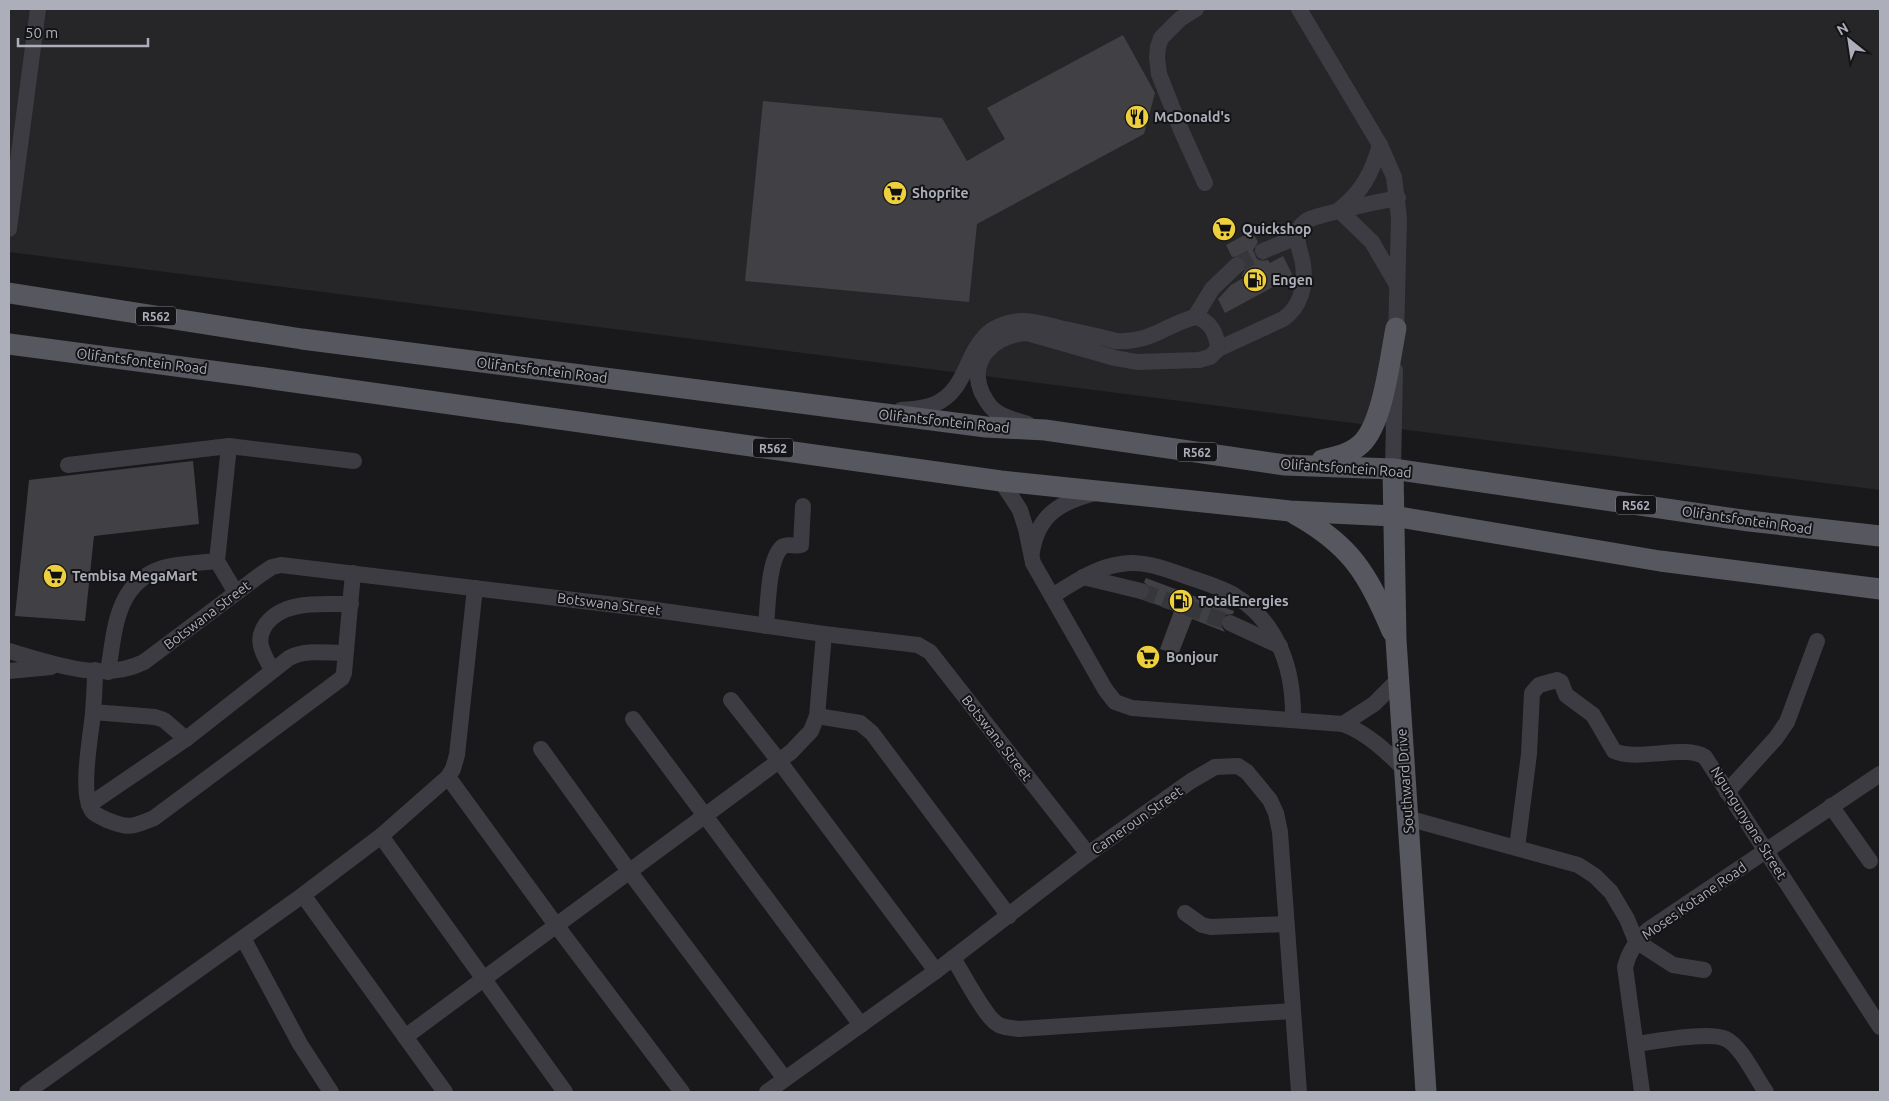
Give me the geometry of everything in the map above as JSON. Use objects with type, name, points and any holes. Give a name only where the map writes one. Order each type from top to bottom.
[{"type":"main road","name":"Olifantsfontein Road","points":[[9,294],[302,339],[869,413],[986,427],[1045,430],[1285,465],[1393,469],[1749,521],[1880,536]]},
{"type":"main road","points":[[1285,465],[1313,462],[1348,453],[1360,445],[1369,435],[1376,420],[1396,328]]},
{"type":"main road","name":"Olifantsfontein Road","points":[[9,344],[1001,481],[1290,511],[1393,516],[1660,561],[1880,589]]},
{"type":"main road","name":"Southward Drive","points":[[1393,469],[1396,640],[1426,1092]]},
{"type":"main road","points":[[1290,511],[1324,530],[1351,555],[1371,587],[1396,640]]},
{"type":"street","points":[[9,229],[38,9]]},
{"type":"street","points":[[1196,9],[1180,19],[1161,38],[1157,58],[1159,74],[1181,130],[1205,183]]},
{"type":"street","points":[[1299,9],[1380,144],[1392,171],[1398,198],[1398,287],[1393,469]]},
{"type":"street","points":[[1339,210],[1360,191],[1374,164],[1380,144]]},
{"type":"street","points":[[1045,430],[1001,415],[993,409],[983,395],[978,379],[979,366],[986,352],[995,343],[1021,334],[1034,334],[1115,358],[1136,362],[1199,360],[1210,356],[1218,349],[1283,319],[1290,315],[1297,306],[1302,293],[1303,265],[1297,237],[1299,229],[1307,220],[1339,210],[1398,198]]},
{"type":"street","points":[[1339,210],[1372,242],[1398,287]]},
{"type":"street","points":[[1263,251],[1297,237]]},
{"type":"street","points":[[869,413],[918,409],[942,401],[957,386],[977,344],[989,332],[1004,325],[1021,321],[1035,322],[1116,341],[1134,341],[1195,317],[1212,289],[1236,265]]},
{"type":"street","points":[[1195,317],[1202,319],[1210,325],[1218,349]]},
{"type":"street","points":[[229,446],[217,561],[236,593]]},
{"type":"street","points":[[68,465],[229,446],[354,461]]},
{"type":"street","points":[[1001,481],[1020,510],[1026,529],[1031,557],[1105,689],[1115,702],[1132,708],[1343,724],[1366,735],[1384,749],[1404,769]]},
{"type":"street","points":[[1031,557],[1034,541],[1041,525],[1051,513],[1069,501],[1097,492]]},
{"type":"street","points":[[766,626],[774,559],[781,548],[786,545],[801,545],[803,506]]},
{"type":"street","points":[[217,561],[164,567],[150,573],[137,582],[128,593],[118,613],[93,712],[86,783],[89,805],[92,812],[124,827],[136,826],[154,818],[342,678],[353,573]]},
{"type":"street","points":[[1052,596],[1083,577],[1099,570],[1120,564],[1134,563],[1163,568],[1220,588],[1233,595],[1260,618],[1280,646],[1292,687],[1293,720]]},
{"type":"street","name":"Botswana Street","points":[[9,652],[63,666],[102,671],[133,668],[144,662],[272,567],[277,566],[353,573],[649,609],[824,634],[918,645],[927,649],[1088,854]]},
{"type":"street","points":[[1083,577],[1141,591]]},
{"type":"street","points":[[27,1092],[243,938],[381,836],[448,777],[453,769],[457,755],[476,588]]},
{"type":"street","points":[[272,671],[261,646],[260,636],[270,618],[292,606],[351,604]]},
{"type":"street","points":[[1230,623],[1280,646]]},
{"type":"street","points":[[405,1037],[779,761],[802,742],[811,731],[817,716],[824,634]]},
{"type":"street","points":[[1727,792],[1776,738],[1787,722],[1817,641]]},
{"type":"street","points":[[89,805],[186,739],[296,654],[309,652],[345,653]]},
{"type":"street","name":"Botswana Street","points":[[9,671],[63,666]]},
{"type":"street","points":[[1343,724],[1374,704],[1399,678]]},
{"type":"street","name":"Ngungunyane Street","points":[[1517,848],[1529,754],[1532,693],[1536,687],[1557,680],[1561,682],[1566,695],[1593,715],[1614,752],[1622,754],[1672,752],[1702,755],[1710,762],[1727,792],[1880,1027]]},
{"type":"street","points":[[731,700],[936,971]]},
{"type":"street","points":[[93,712],[155,717],[164,720],[186,739]]},
{"type":"street","points":[[817,716],[860,724],[872,733],[1009,916]]},
{"type":"street","points":[[633,719],[861,1024]]},
{"type":"street","points":[[541,749],[629,871],[785,1079]]},
{"type":"street","name":"Cameroun Street","points":[[767,1092],[936,971],[1088,854],[1191,781],[1214,767],[1238,766],[1247,772],[1270,800],[1276,813],[1280,832],[1299,1092]]},
{"type":"street","name":"Moses Kotane Road","points":[[1642,1092],[1637,1044],[1625,967],[1629,954],[1636,942],[1648,930],[1880,774]]},
{"type":"street","points":[[448,777],[556,925],[682,1092]]},
{"type":"street","points":[[1832,806],[1870,861]]},
{"type":"street","points":[[1408,818],[1573,863],[1595,876],[1611,892],[1620,905],[1636,942],[1673,965],[1704,970]]},
{"type":"street","points":[[381,836],[565,1092]]},
{"type":"street","points":[[302,895],[445,1092]]},
{"type":"street","points":[[1185,913],[1202,924],[1211,927],[1286,924]]},
{"type":"street","points":[[243,938],[300,1044],[332,1092]]},
{"type":"street","points":[[953,958],[988,1015],[996,1023],[1005,1027],[1019,1029],[1292,1011]]},
{"type":"street","points":[[1637,1044],[1712,1035],[1726,1039],[1737,1048],[1766,1092]]},
{"type":"shaded area","points":[[9,9],[1880,9],[1880,490],[9,252]]},
{"type":"building","name":"Shoprite","points":[[1123,35],[1155,93],[1144,134],[977,224],[969,302],[745,281],[763,101],[942,118],[967,161],[1005,139],[987,108]]},
{"type":"building","points":[[1252,231],[1258,242],[1253,250],[1257,259],[1262,261],[1268,260],[1270,263],[1283,256],[1293,276],[1225,313],[1218,299],[1231,285],[1243,278],[1242,275],[1247,263],[1240,256],[1232,257],[1226,245]]},
{"type":"building","name":"Tembisa MegaMart","points":[[193,461],[199,524],[94,536],[85,621],[15,616],[29,480]]},
{"type":"building","points":[[1146,578],[1234,611],[1233,614],[1225,615],[1221,619],[1220,624],[1225,632],[1192,619],[1178,655],[1160,649],[1174,611],[1144,600],[1149,598],[1151,593],[1150,588],[1144,582]]},
{"type":"tunnel","points":[[1237,265],[1263,251]]},
{"type":"tunnel","points":[[1141,591],[1230,623]]},
{"type":"place","name":"McDonald's","points":[[1137,117]]},
{"type":"place","name":"Shoprite","points":[[895,193]]},
{"type":"place","name":"Quickshop","points":[[1224,229]]},
{"type":"place","name":"Engen","points":[[1255,280]]},
{"type":"place","name":"Tembisa MegaMart","points":[[55,576]]},
{"type":"place","name":"TotalEnergies","points":[[1181,601]]},
{"type":"place","name":"Bonjour","points":[[1148,657]]}]
